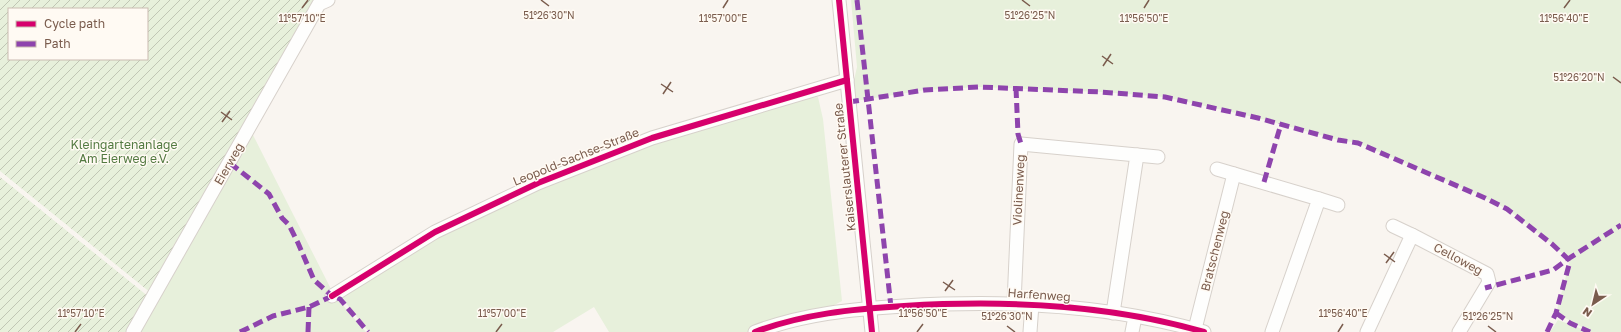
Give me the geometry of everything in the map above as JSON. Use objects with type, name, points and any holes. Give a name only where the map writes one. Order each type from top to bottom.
[{"type":"street","name":"Eierweg","points":[[133,332],[319,4],[328,0]]},
{"type":"street","name":"Kaiserslauterer Straße","points":[[839,0],[872,332]]},
{"type":"street","name":"Leopold-Sachse-Straße","points":[[332,296],[435,232],[538,183],[652,138],[847,80]]},
{"type":"street","name":"Violinenweg","points":[[1014,303],[1022,144],[1158,157]]},
{"type":"street","points":[[1113,313],[1137,155]]},
{"type":"street","points":[[1217,169],[1338,205]]},
{"type":"street","name":"Bratschenweg","points":[[1200,331],[1234,174]]},
{"type":"street","points":[[1272,332],[1318,199]]},
{"type":"street","name":"Celloweg","points":[[1393,226],[1487,274],[1489,282],[1459,332]]},
{"type":"street","points":[[1367,332],[1412,235]]},
{"type":"street","name":"Harfenweg","points":[[755,332],[774,325],[815,315],[869,309],[939,304],[1014,303],[1113,313],[1200,331]]},
{"type":"street","points":[[1030,332],[1032,304]]},
{"type":"street","points":[[1132,332],[1135,317]]},
{"type":"green space","name":"Kleingartenanlage Am Eierweg e.V.","points":[[0,0],[316,0],[151,293],[0,171]]},
{"type":"green space","points":[[851,0],[1621,0],[1621,332],[1591,332],[1556,313],[1569,265],[1568,259],[1552,244],[1507,209],[1358,143],[1338,140],[1258,118],[1165,97],[1101,92],[979,87],[925,90],[849,102],[857,67]]},
{"type":"green space","points":[[818,97],[823,119],[842,301],[815,315],[755,332],[609,332],[594,307],[553,332],[369,332],[341,297],[435,232],[652,138],[799,99]]},
{"type":"green space","points":[[251,131],[334,295],[366,332],[138,332]]},
{"type":"green space","points":[[0,177],[149,297],[128,332],[0,332]]},
{"type":"green space","points":[[1558,320],[1590,332],[1550,332]]},
{"type":"marked path","points":[[857,0],[891,307]]},
{"type":"marked path","points":[[849,102],[925,90],[979,87],[1101,92],[1165,97],[1258,118],[1338,140],[1358,143],[1507,209],[1552,244],[1568,259],[1553,270],[1485,288]]},
{"type":"marked path","points":[[1016,88],[1018,134],[1021,144]]},
{"type":"marked path","points":[[1264,182],[1281,124]]},
{"type":"marked path","points":[[230,163],[269,194],[282,218],[289,225],[314,280],[332,296]]},
{"type":"marked path","points":[[1547,332],[1556,313],[1569,265],[1568,259],[1621,225]]},
{"type":"marked path","points":[[240,332],[273,316],[309,307],[332,296],[340,299],[368,332]]},
{"type":"marked path","points":[[308,332],[309,307]]},
{"type":"marked path","points":[[1556,313],[1570,323],[1590,332]]},
{"type":"cycle path","points":[[839,0],[872,332]]},
{"type":"cycle path","points":[[332,296],[435,232],[538,183],[652,138],[847,80]]},
{"type":"cycle path","points":[[755,332],[791,321],[828,313],[941,304],[1017,304],[1056,306],[1131,315],[1204,332]]}]
